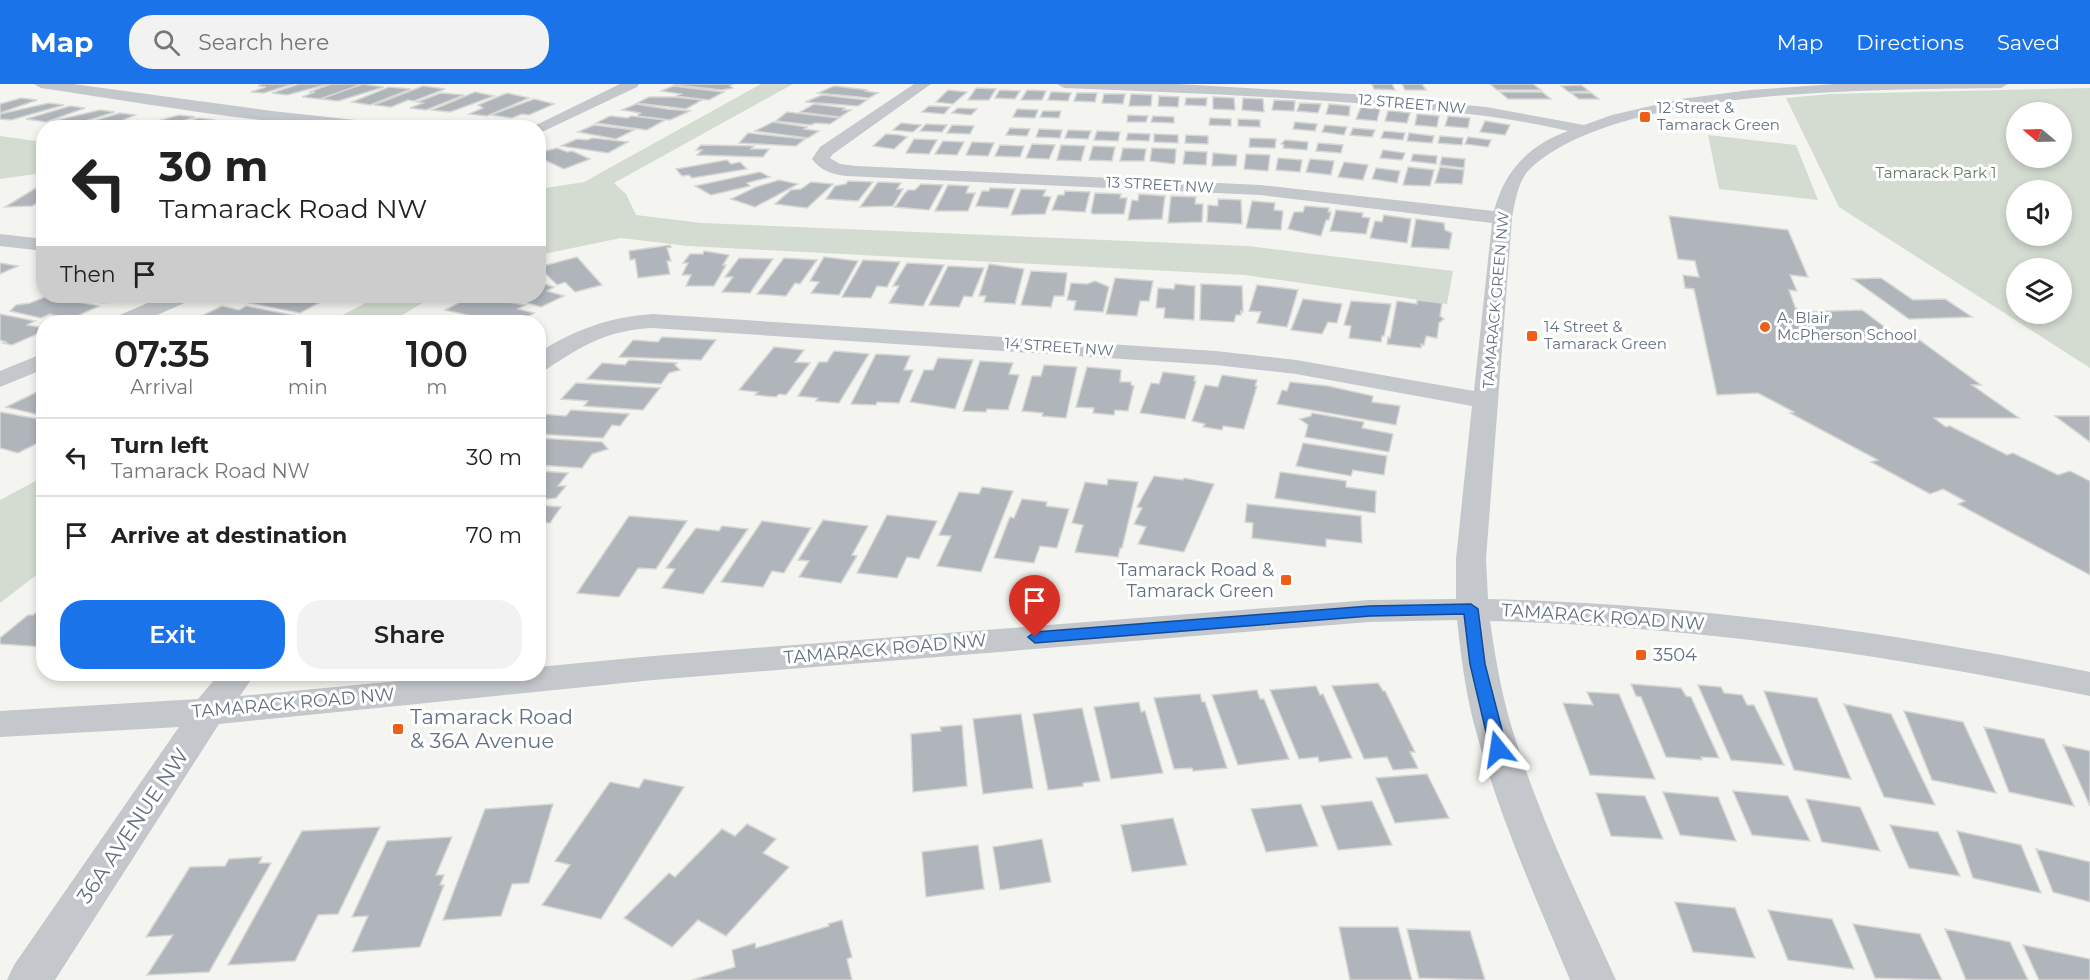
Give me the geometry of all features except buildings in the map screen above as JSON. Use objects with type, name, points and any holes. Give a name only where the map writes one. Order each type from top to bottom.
[{"type":"street","points":[[41,84],[309,120]]},
{"type":"street","points":[[546,124],[632,84]]},
{"type":"street","name":"13 STREET NW","points":[[924,84],[825,151],[821,159],[827,166],[844,170],[1260,190],[1502,218]]},
{"type":"street","name":"12 STREET NW","points":[[1064,84],[1198,86],[1282,92],[1460,108],[1531,117],[1578,128]]},
{"type":"street","name":"TAMARACK GREEN NW","points":[[1593,980],[1515,799],[1498,749],[1478,664],[1471,609],[1471,559],[1502,218],[1508,193],[1524,165],[1556,140],[1578,128],[1636,109],[1728,88],[2001,84]]},
{"type":"street","points":[[1456,92],[1460,108]]},
{"type":"street","points":[[0,240],[36,244]]},
{"type":"street","points":[[139,315],[165,303]]},
{"type":"street","name":"14 STREET NW","points":[[546,359],[590,333],[614,323],[628,321],[1215,358],[1296,367],[1486,401]]},
{"type":"street","points":[[0,380],[36,364]]},
{"type":"street","name":"TAMARACK ROAD NW","points":[[546,679],[677,666],[1370,611],[1471,609],[1566,611],[1884,644],[1997,664],[2090,684]]},
{"type":"street","name":"36A AVENUE NW","points":[[30,980],[208,712],[232,681]]},
{"type":"street","name":"TAMARACK ROAD NW","points":[[0,724],[208,712],[524,681]]},
{"type":"green space","points":[[761,84],[793,84],[614,183],[626,194],[636,215],[702,223],[1248,246],[1453,271],[1447,304],[1245,275],[688,246],[621,238],[546,254],[546,188],[584,182]]},
{"type":"green space","name":"Tamarack Park 1","points":[[2090,88],[2090,368],[2021,324],[2072,324],[2072,258],[2006,258],[2006,314],[1839,207],[1786,98],[1830,94]]},
{"type":"green space","points":[[1708,135],[1796,145],[1818,200],[1719,189]]},
{"type":"green space","points":[[0,136],[36,141],[36,174],[0,179]]},
{"type":"green space","points":[[366,303],[422,303],[403,315],[342,315]]},
{"type":"green space","points":[[36,481],[36,575],[0,603],[0,500]]},
{"type":"place","name":"12 Street & Tamarack Green","points":[[1645,117]]},
{"type":"place","name":"A. Blair McPherson School","points":[[1765,327]]},
{"type":"place","name":"14 Street & Tamarack Green","points":[[1532,336]]},
{"type":"place","name":"Tamarack Road & Tamarack Green","points":[[1286,580]]},
{"type":"place","name":"3504","points":[[1641,655]]},
{"type":"place","name":"Tamarack Road & 36A Avenue","points":[[398,729]]},
{"type":"route","points":[[1035,637],[1370,611],[1471,609],[1478,664],[1498,749]]}]
